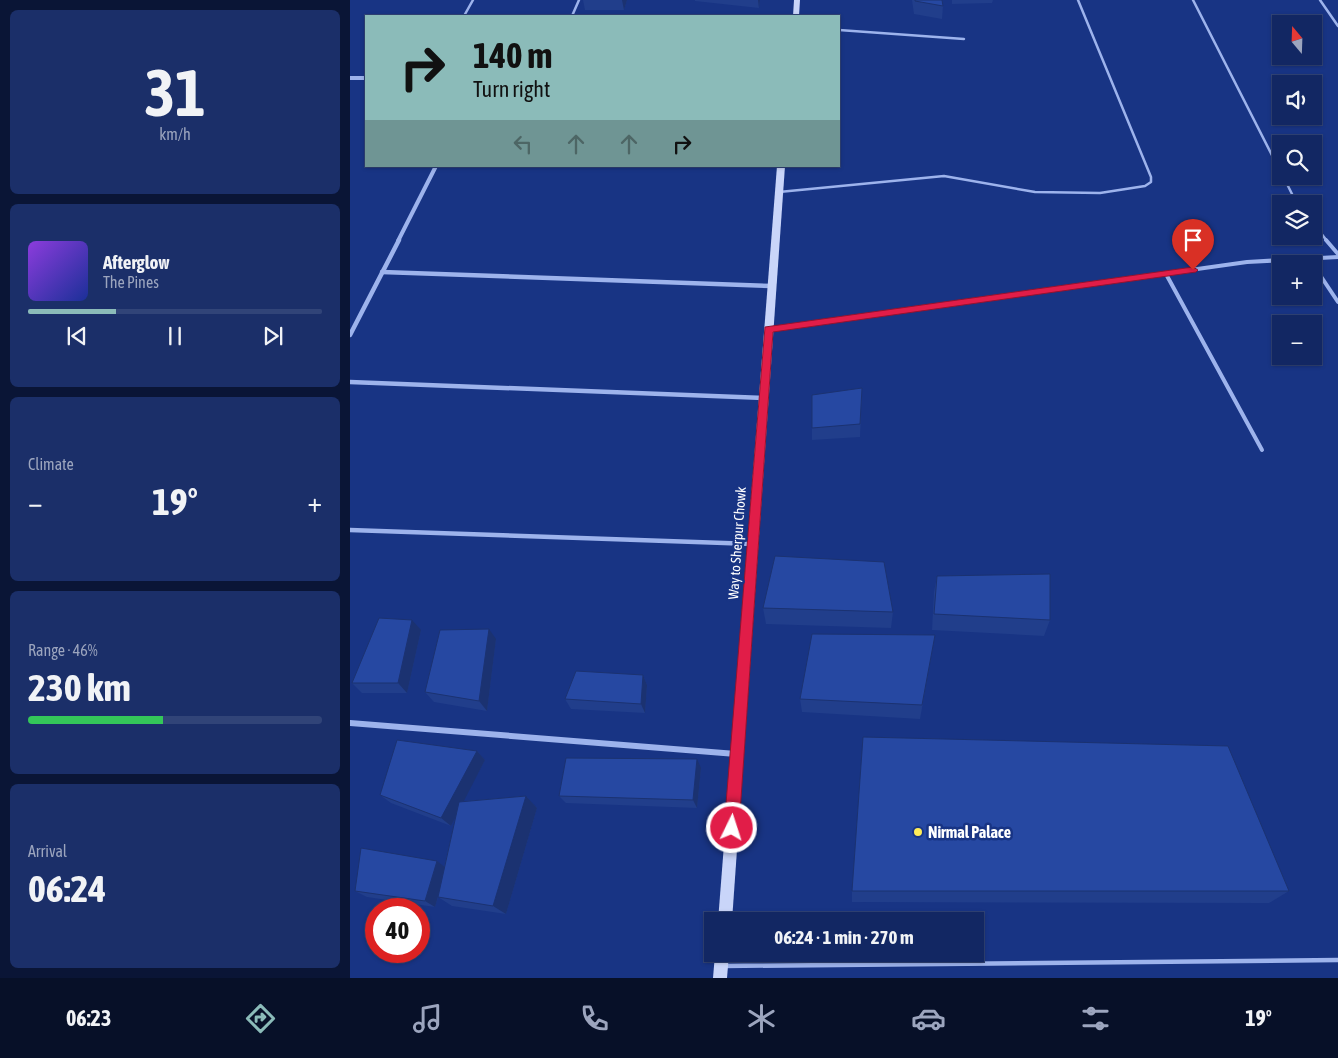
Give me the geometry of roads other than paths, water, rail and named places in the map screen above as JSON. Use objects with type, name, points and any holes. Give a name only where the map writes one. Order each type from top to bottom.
[{"type":"street","points":[[796,15],[797,0]]},
{"type":"street","points":[[350,78],[365,78]]},
{"type":"street","points":[[350,335],[435,167]]},
{"type":"street","name":"Way to Sherpur Chowk","points":[[726,912],[781,167]]},
{"type":"street","points":[[382,272],[772,286]]},
{"type":"street","points":[[350,382],[764,398]]},
{"type":"street","points":[[350,530],[753,544]]},
{"type":"street","points":[[350,723],[737,754]]},
{"type":"lane","points":[[465,15],[473,0]]},
{"type":"lane","points":[[572,15],[579,0]]},
{"type":"lane","points":[[779,192],[944,176],[1035,192],[1100,193],[1145,186],[1151,182],[1151,177],[1078,0]]},
{"type":"lane","points":[[1194,0],[1272,155]]},
{"type":"lane","points":[[1320,0],[1338,26]]},
{"type":"lane","points":[[840,30],[964,39]]},
{"type":"lane","points":[[1322,235],[1338,256]]},
{"type":"lane","points":[[1322,257],[1338,256]]},
{"type":"lane","points":[[769,329],[1272,260]]},
{"type":"lane","points":[[1166,274],[1262,450]]},
{"type":"lane","points":[[1322,278],[1338,302]]},
{"type":"lane","points":[[721,966],[1338,960]]},
{"type":"place","name":"Nirmal Palace","points":[[918,832]]}]
